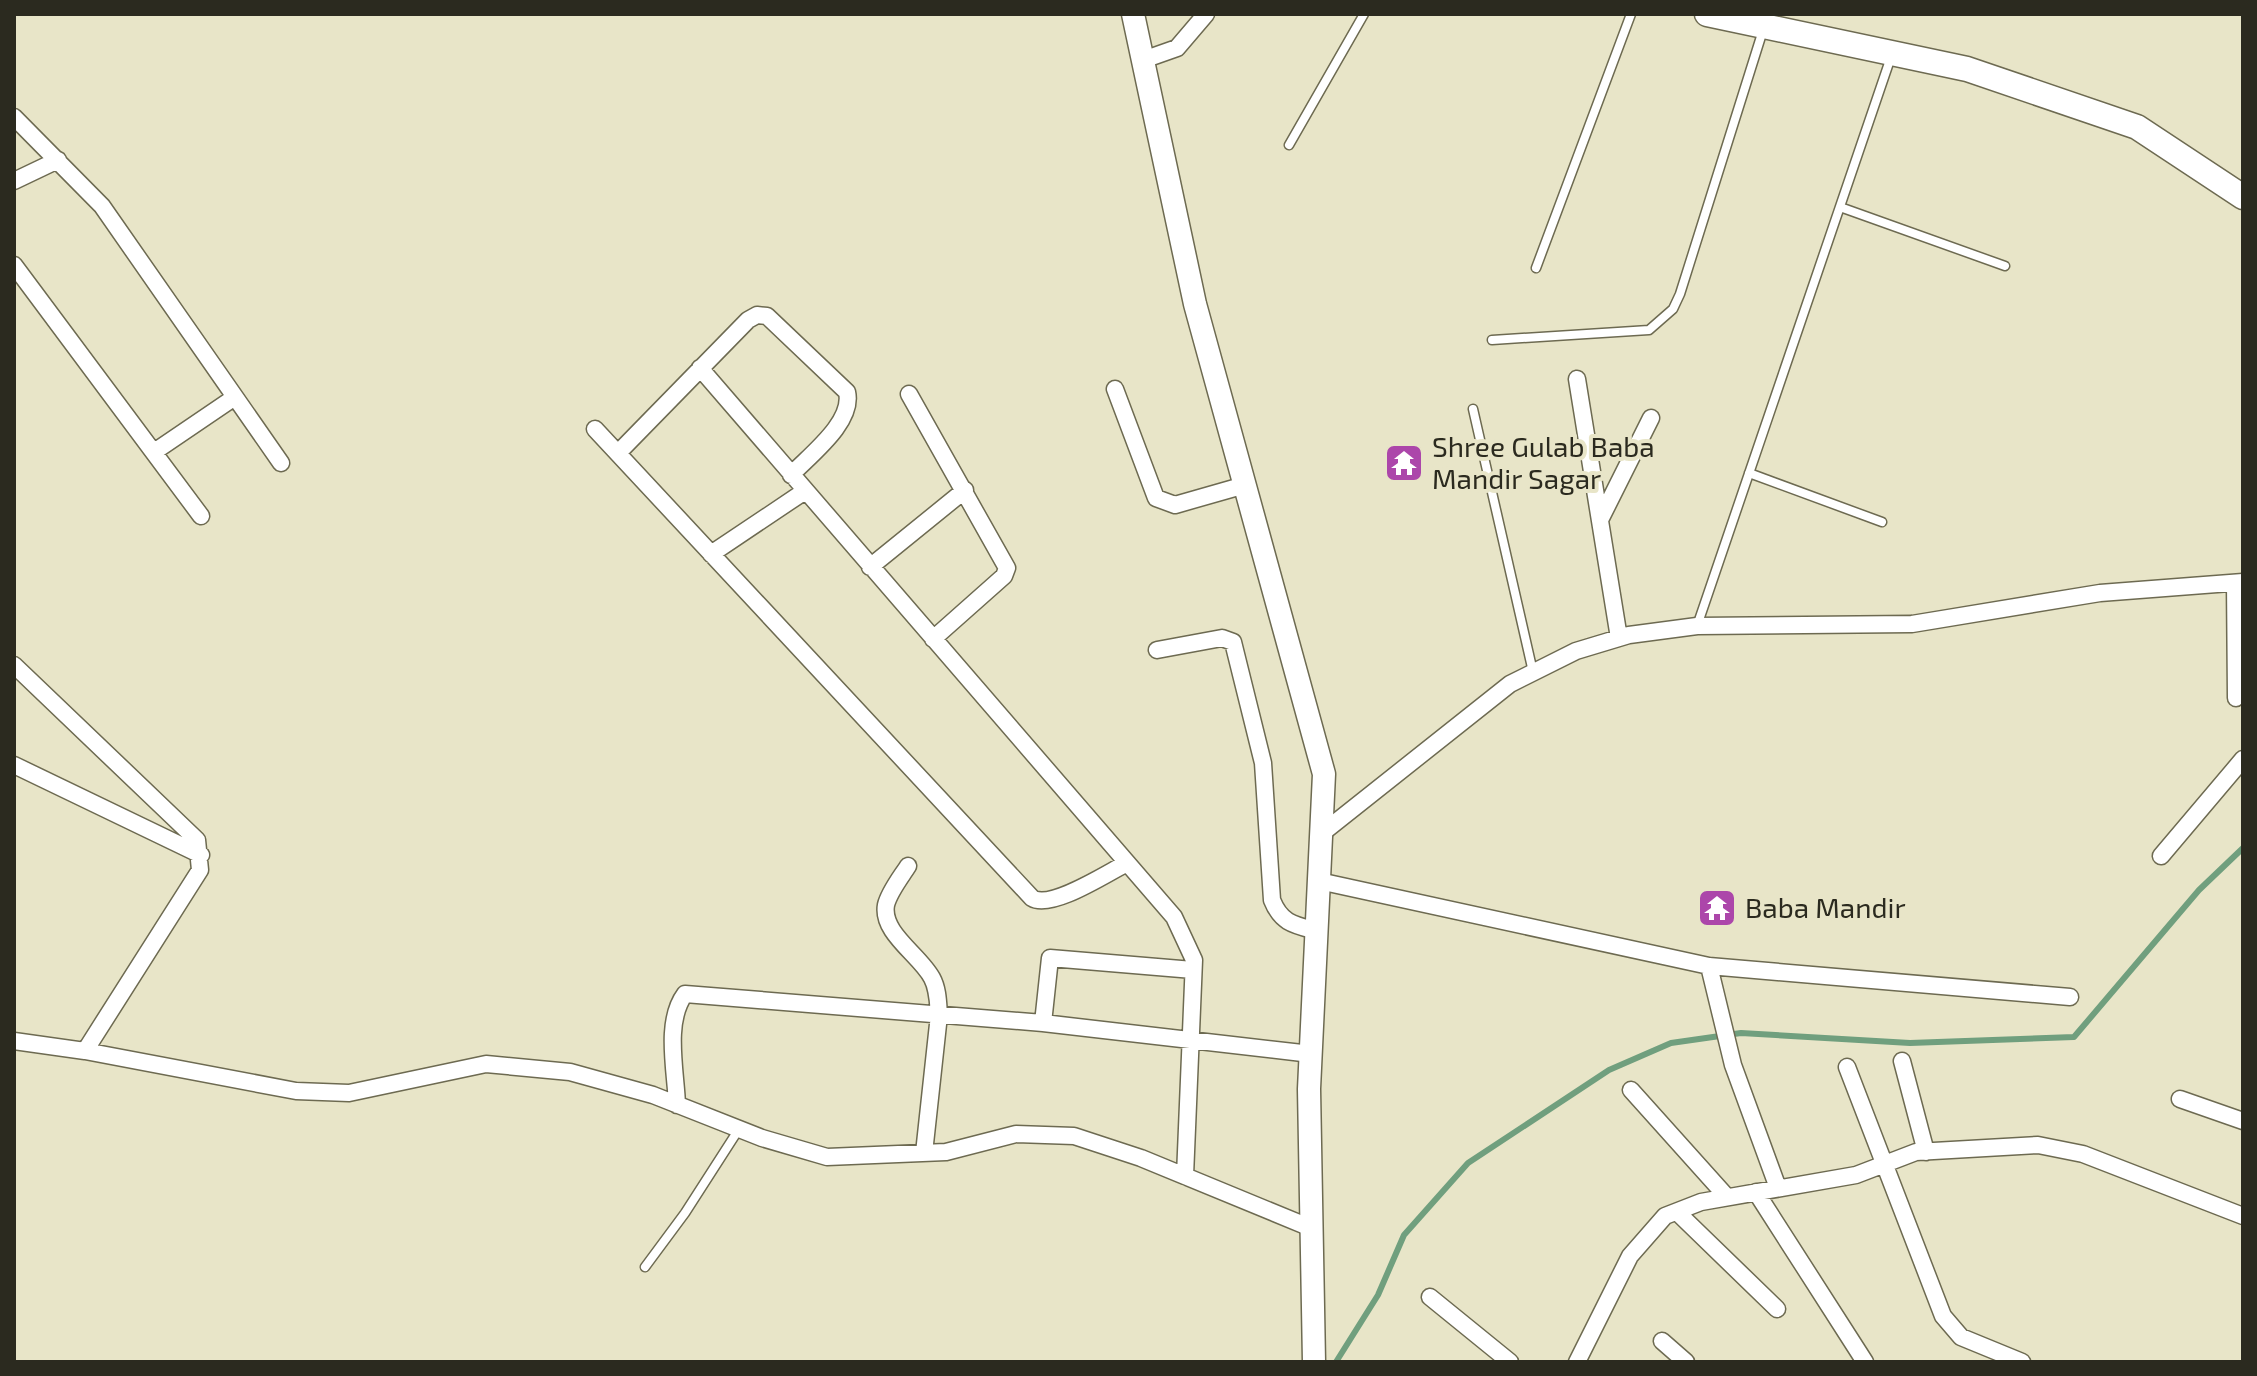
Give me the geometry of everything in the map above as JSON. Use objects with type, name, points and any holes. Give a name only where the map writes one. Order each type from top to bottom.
[{"type":"main road","points":[[1707,14],[1967,69],[2137,127],[2243,197]]},
{"type":"street","points":[[1133,14],[1195,304],[1324,774],[1311,1054],[1314,1358]]},
{"type":"street","points":[[1143,60],[1177,48],[1206,14]]},
{"type":"street","points":[[14,117],[102,206],[281,463]]},
{"type":"street","points":[[14,181],[58,160]]},
{"type":"street","points":[[14,265],[201,516]]},
{"type":"street","points":[[618,453],[748,320],[757,315],[767,316],[847,392],[845,415],[791,475]]},
{"type":"street","points":[[700,368],[1174,917],[1194,960],[1185,1176]]},
{"type":"street","points":[[1577,379],[1619,638]]},
{"type":"street","points":[[1115,389],[1156,498],[1175,505],[1245,485]]},
{"type":"street","points":[[909,394],[1007,568],[1004,576],[933,639]]},
{"type":"street","points":[[154,452],[235,397]]},
{"type":"street","points":[[1600,520],[1651,418]]},
{"type":"street","points":[[595,429],[1032,898],[1039,902],[1054,900],[1127,863]]},
{"type":"street","points":[[870,567],[965,490]]},
{"type":"street","points":[[711,554],[805,491]]},
{"type":"street","points":[[1321,834],[1510,684],[1576,651],[1619,638],[1697,626],[1912,624],[2100,593],[2239,583],[2236,698]]},
{"type":"street","points":[[1157,650],[1222,638],[1233,642],[1263,763],[1272,900],[1278,915],[1287,923],[1317,931]]},
{"type":"street","points":[[16,672],[197,840],[201,855],[200,870],[85,1051]]},
{"type":"street","points":[[2161,856],[2243,759]]},
{"type":"street","points":[[14,765],[201,855]]},
{"type":"street","points":[[908,866],[886,902],[886,914],[891,927],[934,981],[939,1015],[924,1153]]},
{"type":"street","points":[[1319,881],[1482,914],[1611,947],[1709,966],[2070,997]]},
{"type":"street","points":[[1043,1023],[1050,958],[1193,970]]},
{"type":"street","points":[[1709,966],[1733,1065],[1778,1188]]},
{"type":"street","points":[[677,1105],[674,1020],[678,1003],[685,994],[1043,1023],[1311,1054]]},
{"type":"street","points":[[14,1041],[85,1051],[296,1091],[349,1093],[486,1064],[570,1072],[827,1157],[946,1152],[1016,1134],[1074,1136],[1185,1176],[1311,1228]]},
{"type":"street","points":[[1902,1061],[1926,1152]]},
{"type":"street","points":[[1847,1067],[1943,1316],[1961,1337],[2022,1362]]},
{"type":"street","points":[[1631,1090],[1727,1197]]},
{"type":"street","points":[[2180,1099],[2243,1121]]},
{"type":"street","points":[[1577,1362],[1630,1256],[1665,1216],[1727,1197],[1856,1175],[1926,1152],[2038,1145],[2083,1154],[2243,1216]]},
{"type":"street","points":[[1756,1192],[1865,1362]]},
{"type":"street","points":[[1677,1212],[1777,1309]]},
{"type":"street","points":[[1430,1297],[1510,1362]]},
{"type":"street","points":[[1662,1341],[1686,1362]]},
{"type":"lane","points":[[1289,145],[1364,14]]},
{"type":"lane","points":[[1536,268],[1631,14]]},
{"type":"lane","points":[[1492,340],[1649,330],[1673,309],[1764,26]]},
{"type":"lane","points":[[1697,626],[1893,53]]},
{"type":"lane","points":[[1840,207],[2005,266]]},
{"type":"lane","points":[[1473,409],[1533,672]]},
{"type":"lane","points":[[1749,473],[1882,522]]},
{"type":"lane","points":[[645,1267],[685,1213],[739,1129]]},
{"type":"waterway","points":[[1336,1362],[1378,1295],[1404,1235],[1468,1163],[1609,1070],[1671,1043],[1741,1033],[1910,1043],[2074,1037],[2199,890],[2243,848]]},
{"type":"place","name":"Shree Gulab Baba Mandir Sagar","points":[[1404,463]]},
{"type":"place","name":"Baba Mandir","points":[[1717,908]]}]
